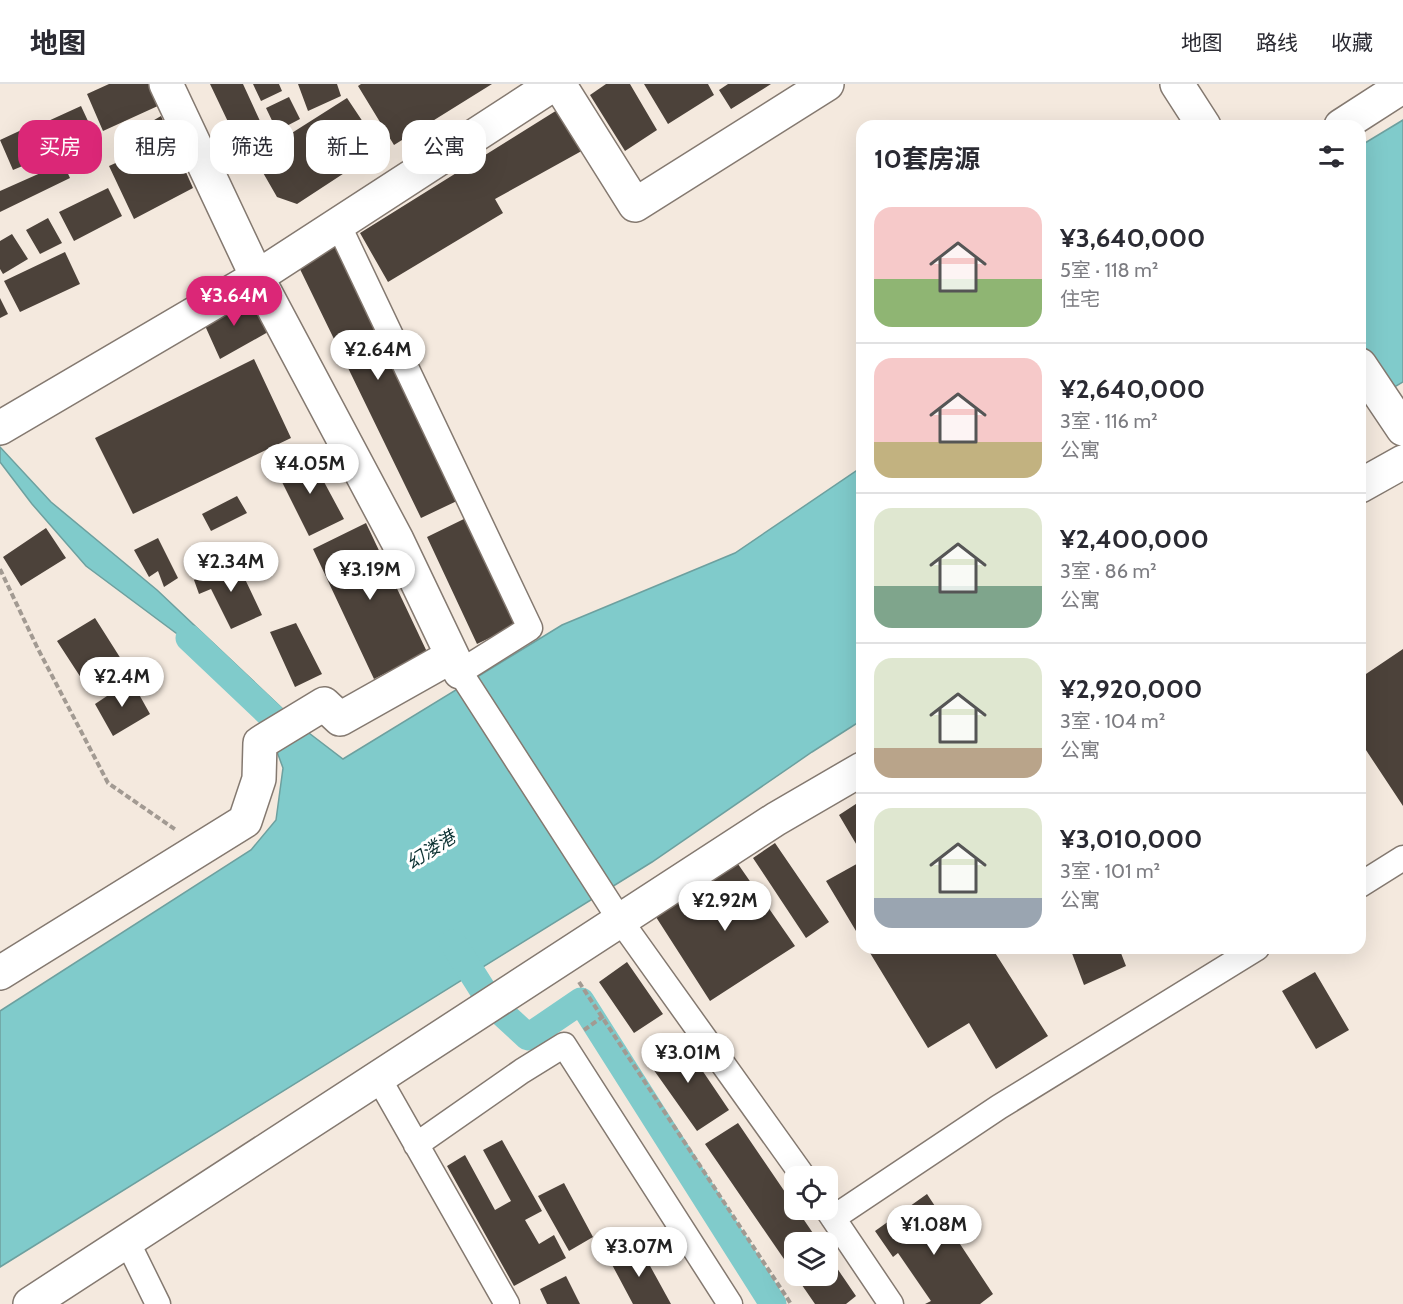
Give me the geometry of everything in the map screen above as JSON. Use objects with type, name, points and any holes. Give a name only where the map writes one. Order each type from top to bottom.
[{"type":"street","points":[[166,84],[257,277],[397,540],[456,664],[613,909],[796,1166]]},
{"type":"street","points":[[0,428],[257,277],[554,84]]},
{"type":"street","points":[[559,84],[635,205],[827,84]]},
{"type":"street","points":[[1177,84],[1200,120]]},
{"type":"street","points":[[1350,120],[1403,86]]},
{"type":"street","points":[[0,973],[245,821],[259,779],[260,743],[324,704],[340,718],[530,628],[338,224]]},
{"type":"street","points":[[1366,374],[1403,429]]},
{"type":"street","points":[[1366,483],[1403,462]]},
{"type":"street","points":[[30,1304],[378,1077],[613,909],[856,772]]},
{"type":"street","points":[[1366,881],[1403,858]]},
{"type":"street","points":[[838,1208],[1247,954]]},
{"type":"street","points":[[416,1145],[522,1071],[564,1045],[730,1304]]},
{"type":"street","points":[[378,1077],[507,1304]]},
{"type":"street","points":[[835,1220],[891,1304]]},
{"type":"street","points":[[127,1241],[158,1304]]},
{"type":"path","points":[[0,569],[37,648],[108,783],[202,847]]},
{"type":"path","points":[[579,980],[791,1304]]},
{"type":"water","points":[[1403,120],[1403,382],[1366,404],[1366,142]]},
{"type":"water","name":"幻溇港","points":[[0,447],[51,502],[157,590],[305,730],[343,759],[562,625],[735,553],[856,471],[856,724],[652,862],[0,1267],[0,1011],[251,850],[276,820],[283,768],[255,692],[86,566],[32,504],[0,462]]},
{"type":"building","points":[[109,84],[150,84],[160,105],[127,120],[114,120],[114,126],[103,131],[102,120],[98,120],[87,94]]},
{"type":"building","points":[[210,84],[243,84],[260,120],[227,120]]},
{"type":"building","points":[[253,84],[279,84],[282,91],[261,101]]},
{"type":"building","points":[[298,84],[337,84],[341,96],[308,111]]},
{"type":"building","points":[[361,84],[492,84],[434,120],[402,120],[402,140],[394,145],[390,138],[390,120],[379,120],[358,86]]},
{"type":"building","points":[[606,84],[630,84],[657,130],[625,151],[590,95]]},
{"type":"building","points":[[644,84],[708,84],[714,95],[668,124]]},
{"type":"building","points":[[728,84],[771,84],[731,109],[719,90]]},
{"type":"building","points":[[289,97],[300,119],[294,122],[294,120],[272,120],[266,108]]},
{"type":"building","points":[[347,98],[362,120],[312,120]]},
{"type":"building","points":[[81,106],[88,120],[50,120]]},
{"type":"building","points":[[562,107],[587,148],[495,199],[503,213],[388,282],[360,233],[455,174],[486,174],[486,154]]},
{"type":"building","points":[[306,124],[306,174],[343,174],[297,204],[277,197],[264,174],[294,174],[294,132]]},
{"type":"building","points":[[18,132],[18,168],[13,170],[0,140]]},
{"type":"building","points":[[114,164],[114,174],[187,174],[193,188],[134,219],[109,166]]},
{"type":"building","points":[[38,174],[68,174],[70,178],[0,212],[0,191]]},
{"type":"building","points":[[108,188],[122,216],[74,241],[59,212]]},
{"type":"building","points":[[48,218],[62,243],[40,254],[26,230]]},
{"type":"building","points":[[12,234],[28,259],[3,274],[0,269],[0,241]]},
{"type":"building","points":[[337,244],[459,500],[421,518],[298,265]]},
{"type":"building","points":[[65,252],[80,284],[20,312],[4,281]]},
{"type":"building","points":[[248,296],[268,332],[220,359],[202,319]]},
{"type":"building","points":[[0,298],[8,314],[0,318]]},
{"type":"building","points":[[254,359],[291,438],[133,514],[95,438]]},
{"type":"building","points":[[309,454],[344,519],[309,536],[276,470]]},
{"type":"building","points":[[237,496],[247,513],[211,531],[202,514]]},
{"type":"building","points":[[468,517],[518,624],[477,644],[427,537]]},
{"type":"building","points":[[366,523],[427,652],[374,679],[313,549]]},
{"type":"building","points":[[46,528],[66,558],[21,586],[3,557]]},
{"type":"building","points":[[158,538],[178,578],[164,587],[158,571],[149,577],[134,550]]},
{"type":"building","points":[[235,558],[262,615],[231,629],[211,589],[199,594],[194,580]]},
{"type":"building","points":[[95,618],[121,659],[85,684],[57,641]]},
{"type":"building","points":[[296,623],[322,674],[295,687],[270,632]]},
{"type":"building","points":[[1403,649],[1403,806],[1366,750],[1366,674]]},
{"type":"building","points":[[131,680],[150,714],[113,736],[95,704]]},
{"type":"building","points":[[856,804],[856,844],[839,815]]},
{"type":"building","points":[[775,843],[829,922],[806,938],[753,858]]},
{"type":"building","points":[[738,864],[795,946],[710,1001],[656,917]]},
{"type":"building","points":[[856,864],[856,931],[826,881]]},
{"type":"building","points":[[871,954],[996,954],[1048,1036],[996,1069],[969,1023],[928,1048]]},
{"type":"building","points":[[1072,954],[1121,954],[1126,966],[1084,985]]},
{"type":"building","points":[[627,962],[663,1014],[634,1033],[599,982]]},
{"type":"building","points":[[1315,972],[1349,1030],[1316,1049],[1282,991]]},
{"type":"building","points":[[679,1036],[729,1110],[697,1131],[646,1059]]},
{"type":"building","points":[[738,1123],[784,1191],[784,1220],[804,1220],[812,1232],[784,1232],[784,1259],[705,1144]]},
{"type":"building","points":[[502,1140],[542,1211],[525,1220],[539,1244],[554,1235],[566,1258],[514,1286],[447,1166],[465,1155],[495,1210],[511,1201],[483,1150]]},
{"type":"building","points":[[564,1183],[593,1237],[569,1251],[538,1196]]},
{"type":"building","points":[[927,1194],[993,1294],[980,1304],[925,1304],[931,1301],[898,1253],[893,1257],[875,1231]]},
{"type":"building","points":[[638,1244],[671,1304],[633,1304],[609,1259]]},
{"type":"building","points":[[838,1270],[856,1296],[846,1304],[815,1304],[803,1286],[838,1286]]},
{"type":"building","points":[[566,1276],[580,1304],[547,1304],[540,1289]]},
{"type":"waterway","points":[[189,638],[285,729]]},
{"type":"waterway","points":[[453,943],[491,1003],[528,1037],[581,1001],[773,1304]]}]
